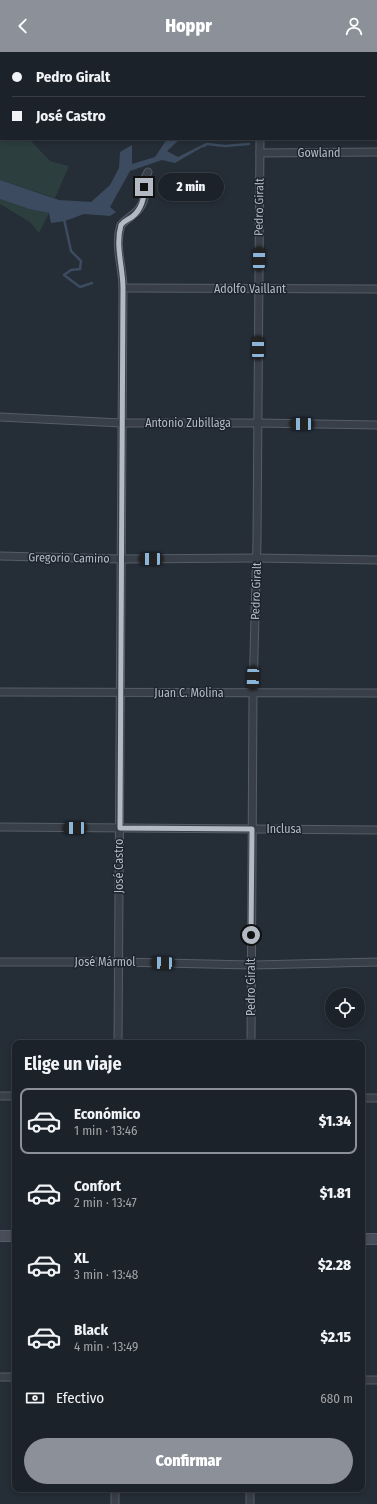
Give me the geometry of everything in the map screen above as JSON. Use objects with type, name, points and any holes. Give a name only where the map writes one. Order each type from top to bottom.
[{"type":"main road","points":[[0,1236],[12,1236]]},
{"type":"main road","points":[[365,1239],[377,1239]]},
{"type":"street","name":"Pedro Giralt","points":[[251,1040],[253,693],[258,423],[260,140]]},
{"type":"street","name":"Gowland","points":[[260,153],[377,152]]},
{"type":"street","name":"José Castro","points":[[118,1040],[123,288],[120,262],[119,230],[121,225],[137,212],[141,204],[145,193],[143,182],[148,172]]},
{"type":"street","name":"Adolfo Vaillant","points":[[123,288],[377,289]]},
{"type":"street","name":"Antonio Zubillaga","points":[[0,417],[122,423],[377,425]]},
{"type":"street","name":"Gregorio Camino","points":[[0,556],[121,559],[256,558],[377,560]]},
{"type":"street","name":"Juan C. Molina","points":[[0,692],[377,692]]},
{"type":"street","name":"Inclusa","points":[[0,827],[377,830]]},
{"type":"street","name":"José Mármol","points":[[0,962],[119,962],[251,965],[377,962]]},
{"type":"street","points":[[0,1096],[12,1096]]},
{"type":"street","points":[[365,1098],[377,1098]]},
{"type":"street","points":[[0,1377],[12,1377]]},
{"type":"street","points":[[365,1380],[377,1380]]},
{"type":"street","points":[[115,1492],[115,1504]]},
{"type":"street","points":[[250,1492],[250,1504]]},
{"type":"shaded area","points":[[0,140],[30,140],[50,161],[69,166],[55,198],[0,180]]},
{"type":"shaded area","points":[[0,199],[29,209],[49,213],[39,233],[30,222],[0,204]]},
{"type":"water","points":[[166,140],[179,140],[167,151],[178,157],[206,143],[206,145],[175,163],[162,160],[130,171],[110,207],[116,212],[110,216],[84,214],[65,221],[51,223],[49,213],[29,209],[0,199],[0,180],[59,200],[91,202],[110,185],[119,168],[120,152],[132,145],[132,164],[155,157]]},
{"type":"waterway","points":[[204,146],[207,144],[225,146],[249,144]]},
{"type":"waterway","points":[[64,219],[71,251],[81,261],[80,269],[71,270],[64,275],[80,287],[92,283]]},
{"type":"route","points":[[144,187],[145,193],[137,212],[125,220],[119,230],[120,262],[123,281],[120,828],[252,829],[251,935]]}]
